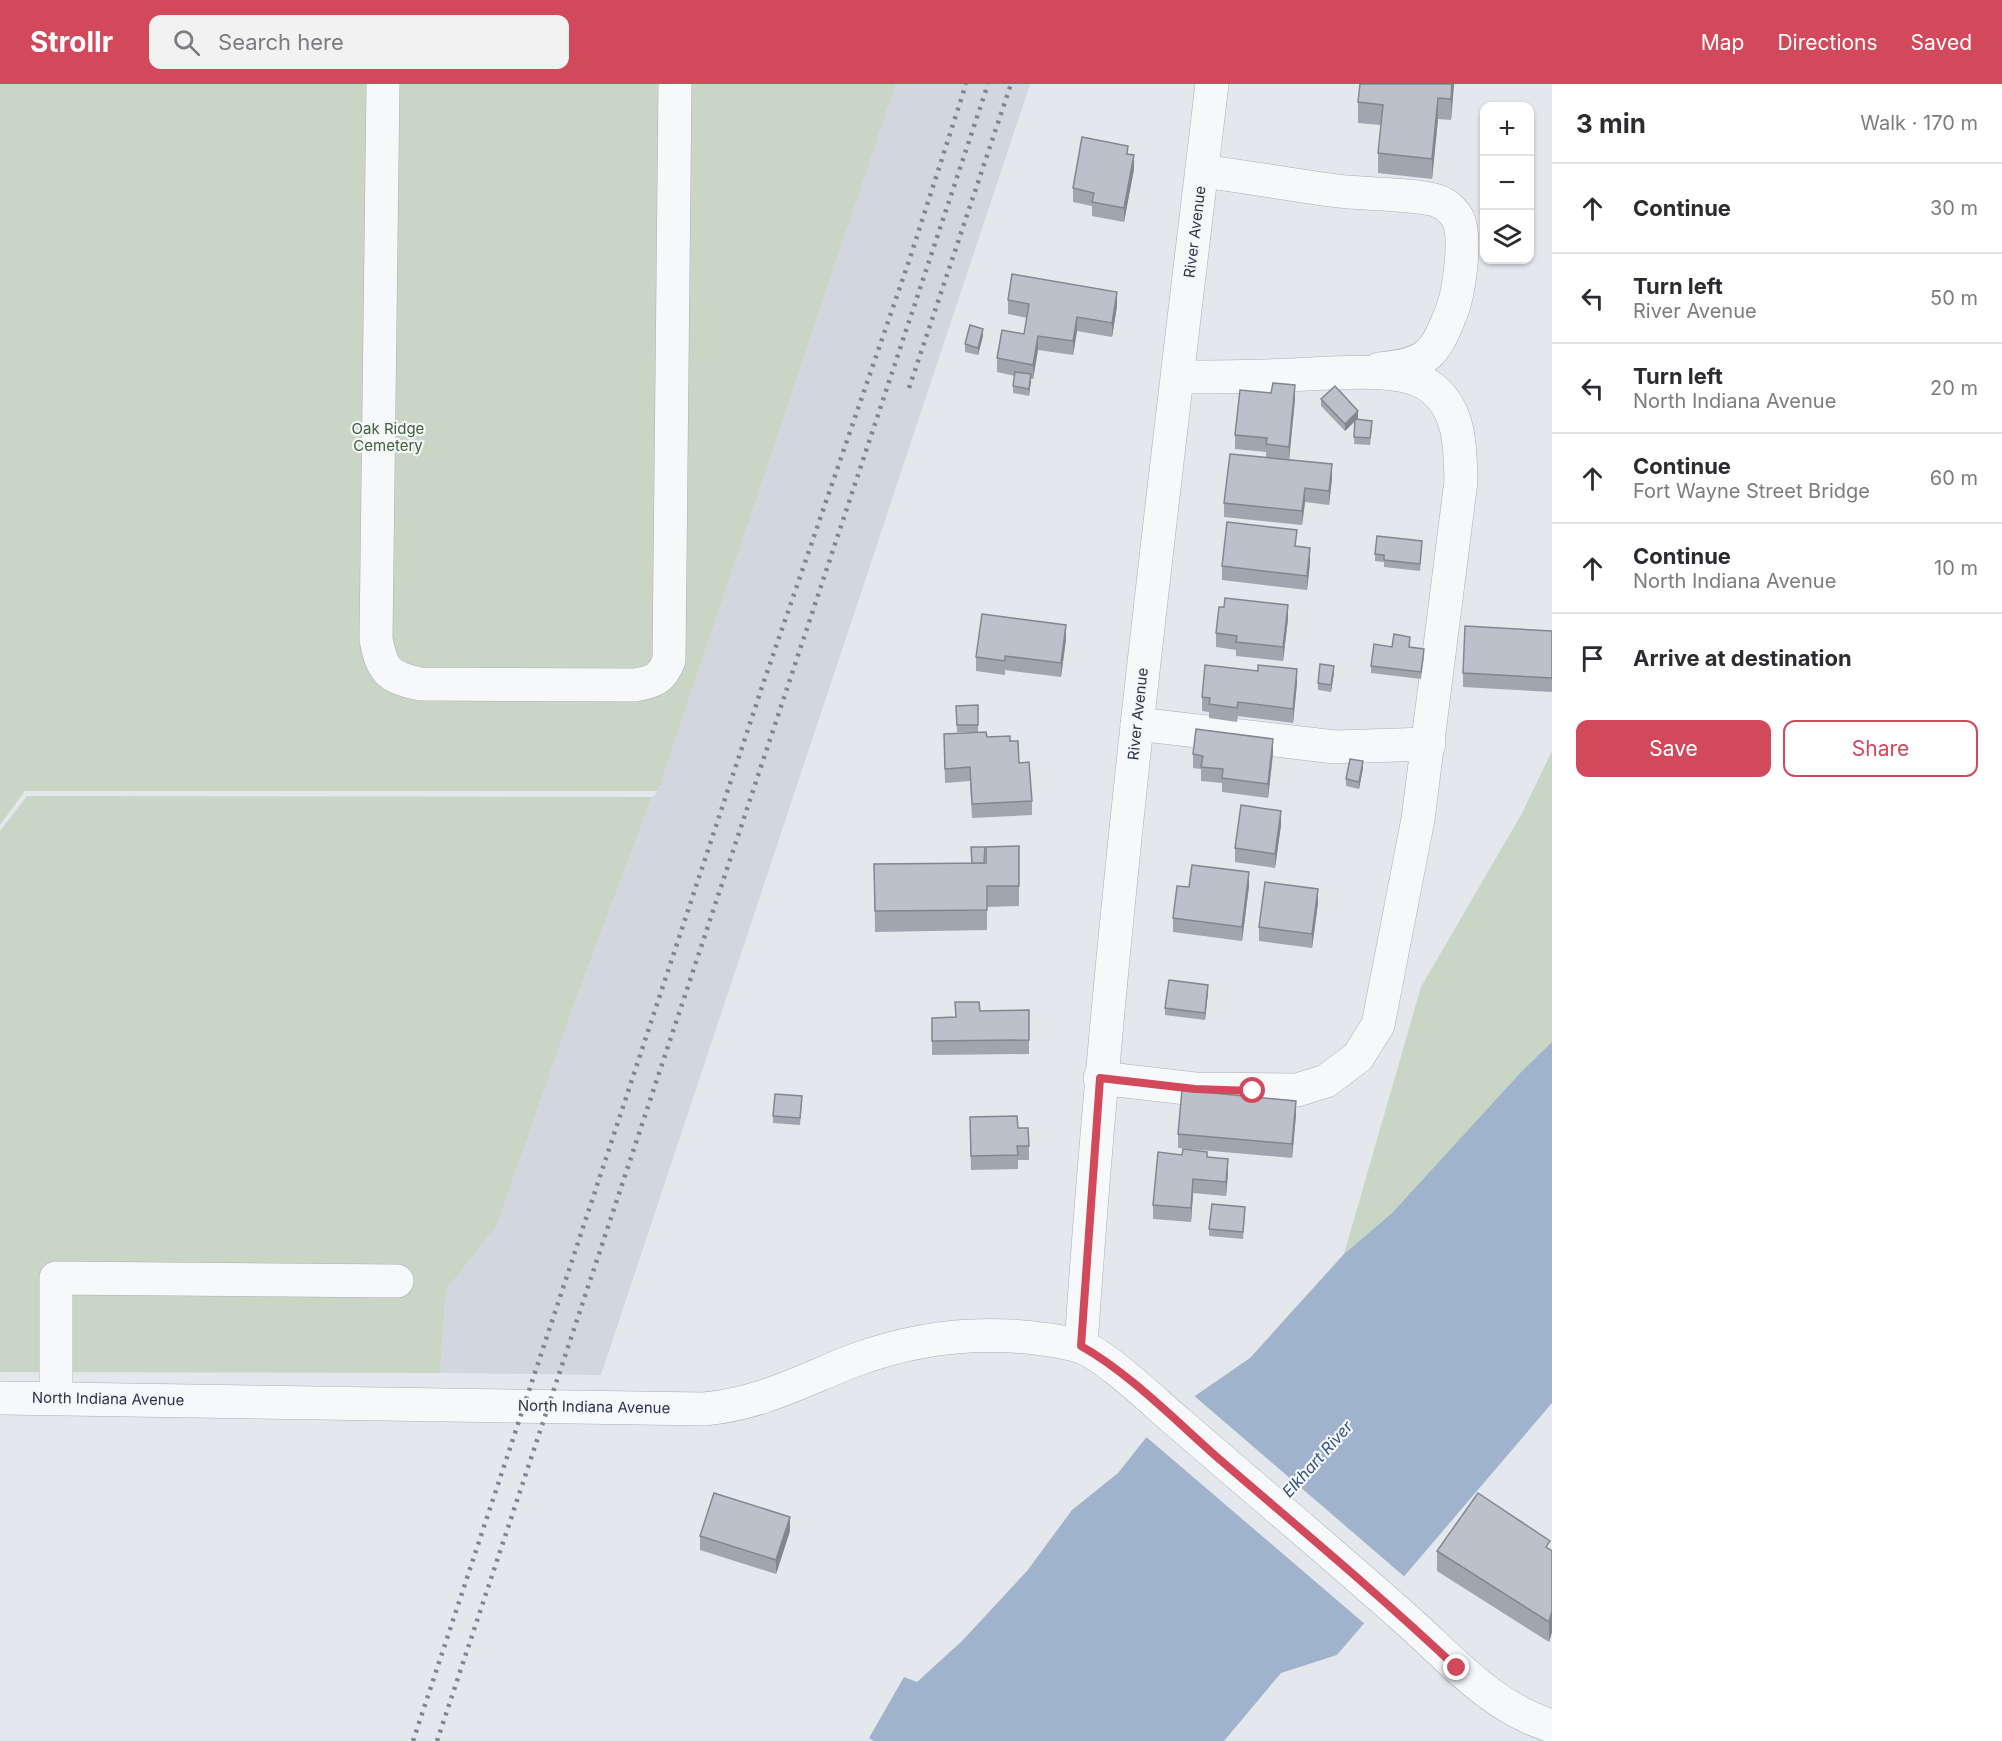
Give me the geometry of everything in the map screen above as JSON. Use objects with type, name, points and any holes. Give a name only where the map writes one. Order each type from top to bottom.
[{"type":"street","points":[[383,84],[376,639],[380,660],[395,678],[420,684],[635,685],[654,682],[664,673],[669,660],[675,84]]},
{"type":"street","name":"River Avenue","points":[[1081,1346],[1100,1078],[1137,724],[1212,84]]},
{"type":"street","points":[[1178,377],[1353,372],[1409,366],[1427,356],[1440,340],[1453,309],[1463,239],[1458,218],[1442,202],[1340,191],[1202,171]]},
{"type":"street","points":[[1100,1078],[1195,1089],[1297,1090],[1326,1081],[1358,1057],[1378,1025],[1418,819],[1461,481],[1459,436],[1449,408],[1432,387],[1401,375],[1353,372]]},
{"type":"street","points":[[1137,724],[1335,747],[1428,744]]},
{"type":"street","points":[[56,1398],[56,1278],[396,1281]]},
{"type":"street","name":"North Indiana Avenue","points":[[0,1398],[704,1409],[735,1407],[771,1396],[856,1360],[900,1345],[949,1336],[1013,1336],[1081,1346],[1108,1364],[1155,1403],[1409,1622],[1480,1687],[1507,1706],[1552,1726]]},
{"type":"shaded area","points":[[896,84],[1030,84],[601,1375],[440,1373],[446,1290],[497,1225],[577,996],[652,797],[658,791]]},
{"type":"green space","name":"Oak Ridge Cemetery","points":[[0,84],[896,84],[658,791],[25,791],[0,825]]},
{"type":"green space","points":[[1552,751],[1552,1042],[1521,1072],[1392,1213],[1344,1254],[1421,987],[1521,815]]},
{"type":"green space","points":[[27,796],[652,797],[577,996],[497,1225],[446,1290],[440,1373],[0,1372],[0,831]]},
{"type":"water","name":"Elkhart River","points":[[1552,1042],[1552,1403],[1337,1655],[1281,1673],[1224,1741],[874,1741],[869,1738],[904,1677],[917,1682],[962,1641],[1027,1571],[1072,1510],[1118,1473],[1160,1420],[1250,1358],[1344,1254],[1392,1213],[1521,1072]]},
{"type":"pier","points":[[1192,1394],[1406,1578],[1366,1625],[1144,1435],[1158,1418]]},
{"type":"building","points":[[1360,84],[1452,84],[1451,99],[1438,98],[1432,159],[1378,153],[1383,105],[1358,102]]},
{"type":"building","points":[[1082,137],[1128,146],[1127,154],[1134,155],[1124,208],[1092,202],[1094,193],[1073,188]]},
{"type":"building","points":[[1012,274],[1117,292],[1112,323],[1077,317],[1073,341],[1038,336],[1033,365],[997,358],[1002,330],[1024,334],[1029,304],[1008,300]]},
{"type":"building","points":[[970,325],[983,329],[978,348],[965,344]]},
{"type":"building","points":[[1015,372],[1031,374],[1029,389],[1013,386]]},
{"type":"building","points":[[1273,383],[1295,385],[1289,447],[1266,444],[1267,438],[1235,435],[1240,390],[1271,393]]},
{"type":"building","points":[[1335,386],[1358,411],[1345,424],[1321,399]]},
{"type":"building","points":[[1355,419],[1372,421],[1370,438],[1354,437]]},
{"type":"building","points":[[1230,454],[1332,464],[1329,491],[1305,488],[1302,511],[1224,503]]},
{"type":"building","points":[[1227,522],[1297,530],[1295,546],[1310,548],[1307,576],[1222,566]]},
{"type":"building","points":[[1377,536],[1422,541],[1420,564],[1384,560],[1384,555],[1375,554]]},
{"type":"building","points":[[1225,598],[1288,605],[1283,647],[1236,642],[1237,636],[1216,633],[1219,607],[1224,607]]},
{"type":"building","points":[[982,614],[1066,625],[1061,663],[1005,656],[1005,661],[976,657]]},
{"type":"building","points":[[1465,626],[1552,631],[1552,678],[1463,673]]},
{"type":"building","points":[[1394,634],[1410,637],[1409,647],[1424,649],[1421,672],[1371,666],[1374,644],[1392,647]]},
{"type":"building","points":[[1320,664],[1334,666],[1331,685],[1318,683]]},
{"type":"building","points":[[1205,665],[1258,671],[1258,665],[1297,669],[1293,709],[1238,702],[1237,708],[1209,704],[1210,698],[1202,697]]},
{"type":"building","points":[[978,705],[978,725],[957,725],[956,706]]},
{"type":"building","points":[[1196,729],[1273,739],[1268,784],[1222,778],[1223,769],[1201,767],[1203,756],[1193,754]]},
{"type":"building","points":[[986,732],[987,737],[1010,736],[1010,741],[1018,741],[1019,763],[1029,762],[1032,801],[972,804],[970,767],[945,769],[944,734]]},
{"type":"building","points":[[1350,759],[1363,761],[1359,782],[1346,779]]},
{"type":"building","points":[[1241,805],[1281,811],[1275,854],[1235,848]]},
{"type":"building","points":[[1019,846],[1019,886],[987,886],[987,910],[875,911],[874,864],[986,863],[986,847]]},
{"type":"building","points":[[971,847],[985,847],[984,863],[972,863]]},
{"type":"building","points":[[1192,865],[1249,872],[1242,927],[1173,918],[1177,886],[1189,887]]},
{"type":"building","points":[[1265,882],[1318,889],[1312,934],[1259,927]]},
{"type":"building","points":[[1169,980],[1208,985],[1205,1013],[1165,1008]]},
{"type":"building","points":[[955,1002],[979,1002],[980,1011],[1029,1010],[1029,1040],[932,1041],[932,1018],[956,1017]]},
{"type":"building","points":[[1182,1090],[1296,1101],[1292,1144],[1178,1134]]},
{"type":"building","points":[[775,1094],[802,1096],[800,1118],[773,1116]]},
{"type":"building","points":[[1017,1116],[1018,1128],[1028,1128],[1029,1146],[1017,1146],[1018,1155],[971,1156],[970,1117]]},
{"type":"building","points":[[1183,1149],[1207,1152],[1207,1157],[1228,1159],[1226,1182],[1193,1179],[1191,1208],[1153,1205],[1158,1152],[1182,1155]]},
{"type":"building","points":[[1212,1204],[1245,1207],[1243,1232],[1209,1229]]},
{"type":"building","points":[[714,1493],[790,1517],[776,1560],[700,1536]]},
{"type":"building","points":[[1478,1493],[1550,1541],[1546,1547],[1552,1551],[1552,1611],[1549,1622],[1437,1551]]},
{"type":"railway","points":[[413,1741],[762,687],[910,258],[966,84]]},
{"type":"railway","points":[[437,1741],[988,84]]},
{"type":"railway","points":[[909,388],[1011,84]]},
{"type":"route","points":[[1253,1091],[1195,1089],[1100,1078],[1081,1346],[1108,1364],[1155,1403],[1409,1622],[1457,1668]]}]
